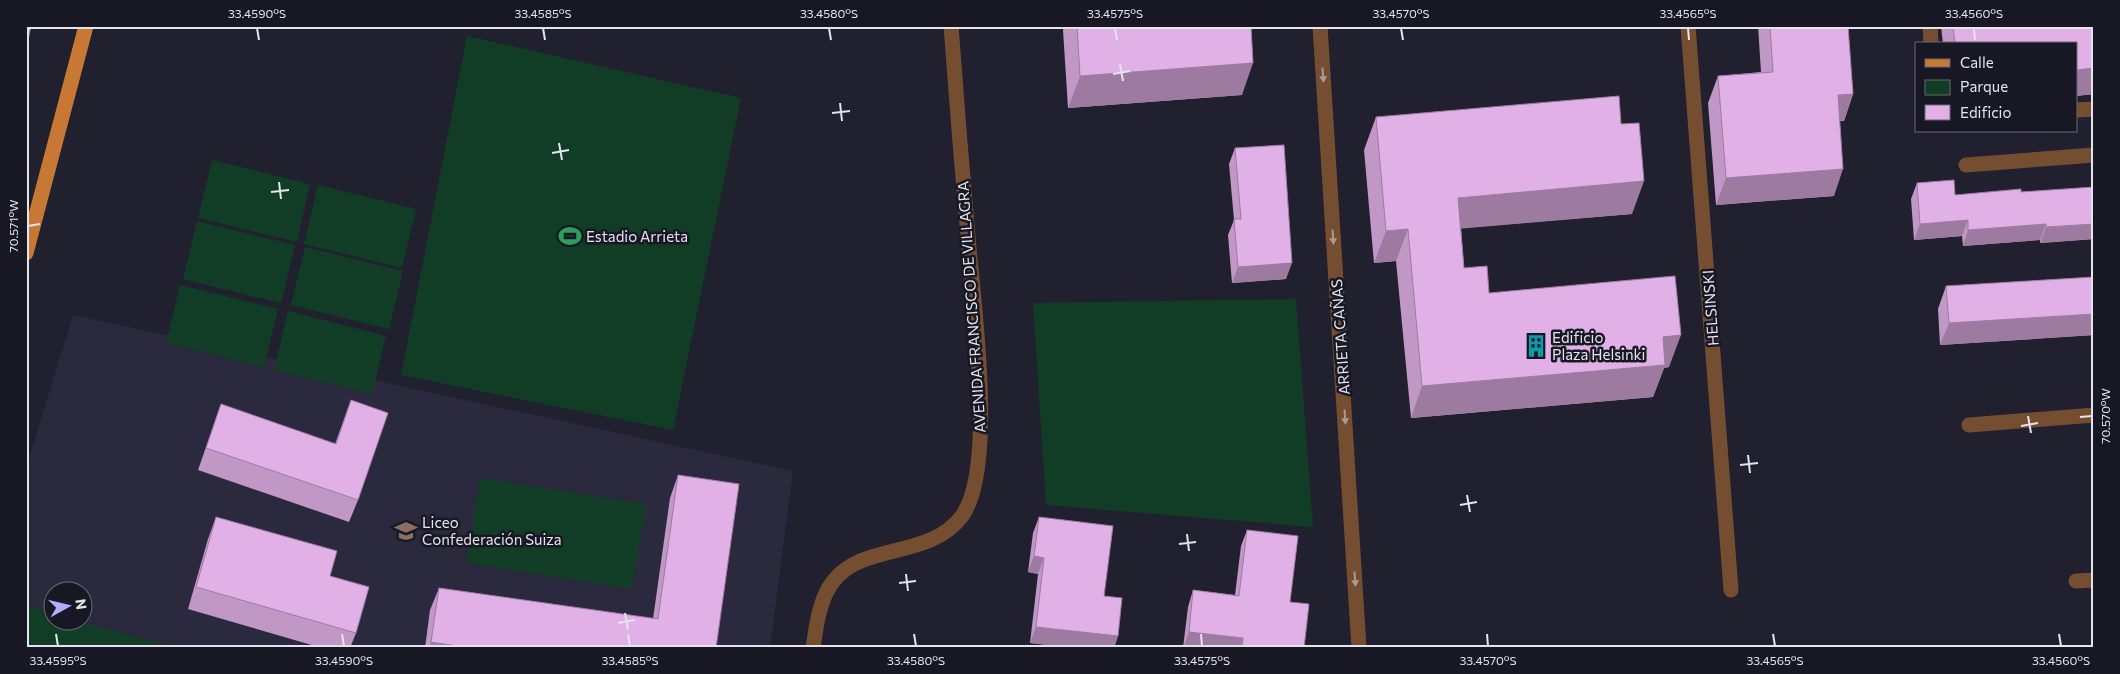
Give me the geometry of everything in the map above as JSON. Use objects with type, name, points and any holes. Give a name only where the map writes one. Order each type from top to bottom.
[{"type":"main road","points":[[26,253],[86,26]]},
{"type":"street","name":"AVENIDA FRANCISCO DE VILLAGRA","points":[[813,648],[820,610],[826,592],[836,577],[853,564],[872,556],[919,546],[938,538],[952,528],[963,514],[971,497],[977,473],[980,441],[979,374],[951,26]]},
{"type":"street","name":"ARRIETA CAÑAS","points":[[1320,26],[1359,648]]},
{"type":"street","name":"HELSINSKI","points":[[1688,26],[1731,590]]},
{"type":"street","points":[[1930,26],[1931,42]]},
{"type":"street","points":[[2078,110],[2094,108]]},
{"type":"street","points":[[1966,165],[2094,154]]},
{"type":"street","points":[[1970,425],[2094,415]]},
{"type":"street","points":[[2076,581],[2094,580]]},
{"type":"shaded area","name":"Liceo Confederación Suiza","points":[[73,315],[793,471],[770,648],[26,648],[26,468]]},
{"type":"green space","name":"Estadio Arrieta","points":[[467,36],[741,98],[673,430],[401,375]]},
{"type":"green space","points":[[212,160],[310,184],[297,242],[198,218]]},
{"type":"green space","points":[[318,185],[416,209],[402,268],[304,244]]},
{"type":"green space","points":[[197,221],[295,245],[281,303],[183,279]]},
{"type":"green space","points":[[305,247],[403,271],[389,329],[291,305]]},
{"type":"green space","points":[[180,285],[278,309],[264,367],[166,343]]},
{"type":"green space","points":[[1296,299],[1313,527],[1046,505],[1033,303]]},
{"type":"green space","points":[[288,311],[386,336],[372,394],[274,370]]},
{"type":"green space","points":[[480,478],[646,504],[632,589],[467,563]]},
{"type":"green space","points":[[28,606],[42,610],[42,632],[92,632],[92,625],[165,645],[165,648],[26,648]]},
{"type":"building","points":[[26,26],[31,26],[26,49]]},
{"type":"building","points":[[1077,26],[1251,26],[1253,63],[1080,76]]},
{"type":"building","points":[[1770,26],[1848,26],[1853,94],[1838,95],[1843,169],[1726,178],[1718,76],[1773,72]]},
{"type":"building","points":[[1953,26],[2094,26],[2094,68],[2078,70],[2078,42],[1955,42]]},
{"type":"building","points":[[1619,96],[1621,124],[1639,123],[1644,181],[1458,198],[1464,268],[1487,266],[1489,293],[1675,276],[1681,335],[1663,337],[1665,365],[1422,386],[1408,229],[1386,231],[1376,117]]},
{"type":"building","points":[[1284,145],[1292,263],[1238,267],[1234,219],[1241,219],[1235,148]]},
{"type":"building","points":[[1954,180],[1955,195],[2021,189],[2021,192],[2094,187],[2094,224],[2046,227],[2046,224],[1968,230],[1968,220],[1920,224],[1917,183]]},
{"type":"building","points":[[2094,277],[2094,314],[1949,323],[1946,286]]},
{"type":"building","points":[[351,400],[388,413],[358,500],[206,448],[221,404],[336,444]]},
{"type":"building","points":[[678,475],[739,484],[716,648],[471,648],[431,642],[439,588],[658,619]]},
{"type":"building","points":[[216,517],[337,551],[330,576],[369,587],[356,633],[196,587]]},
{"type":"building","points":[[1039,517],[1113,526],[1104,596],[1122,598],[1118,636],[1036,627],[1044,558],[1034,556]]},
{"type":"building","points":[[1247,530],[1298,536],[1290,602],[1309,604],[1304,648],[1242,648],[1243,638],[1189,632],[1193,590],[1239,596]]},
{"type":"place","name":"Estadio Arrieta","points":[[570,236]]},
{"type":"place","name":"Edificio Plaza Helsinki","points":[[1536,346]]},
{"type":"place","name":"Liceo Confederación Suiza","points":[[406,531]]}]
